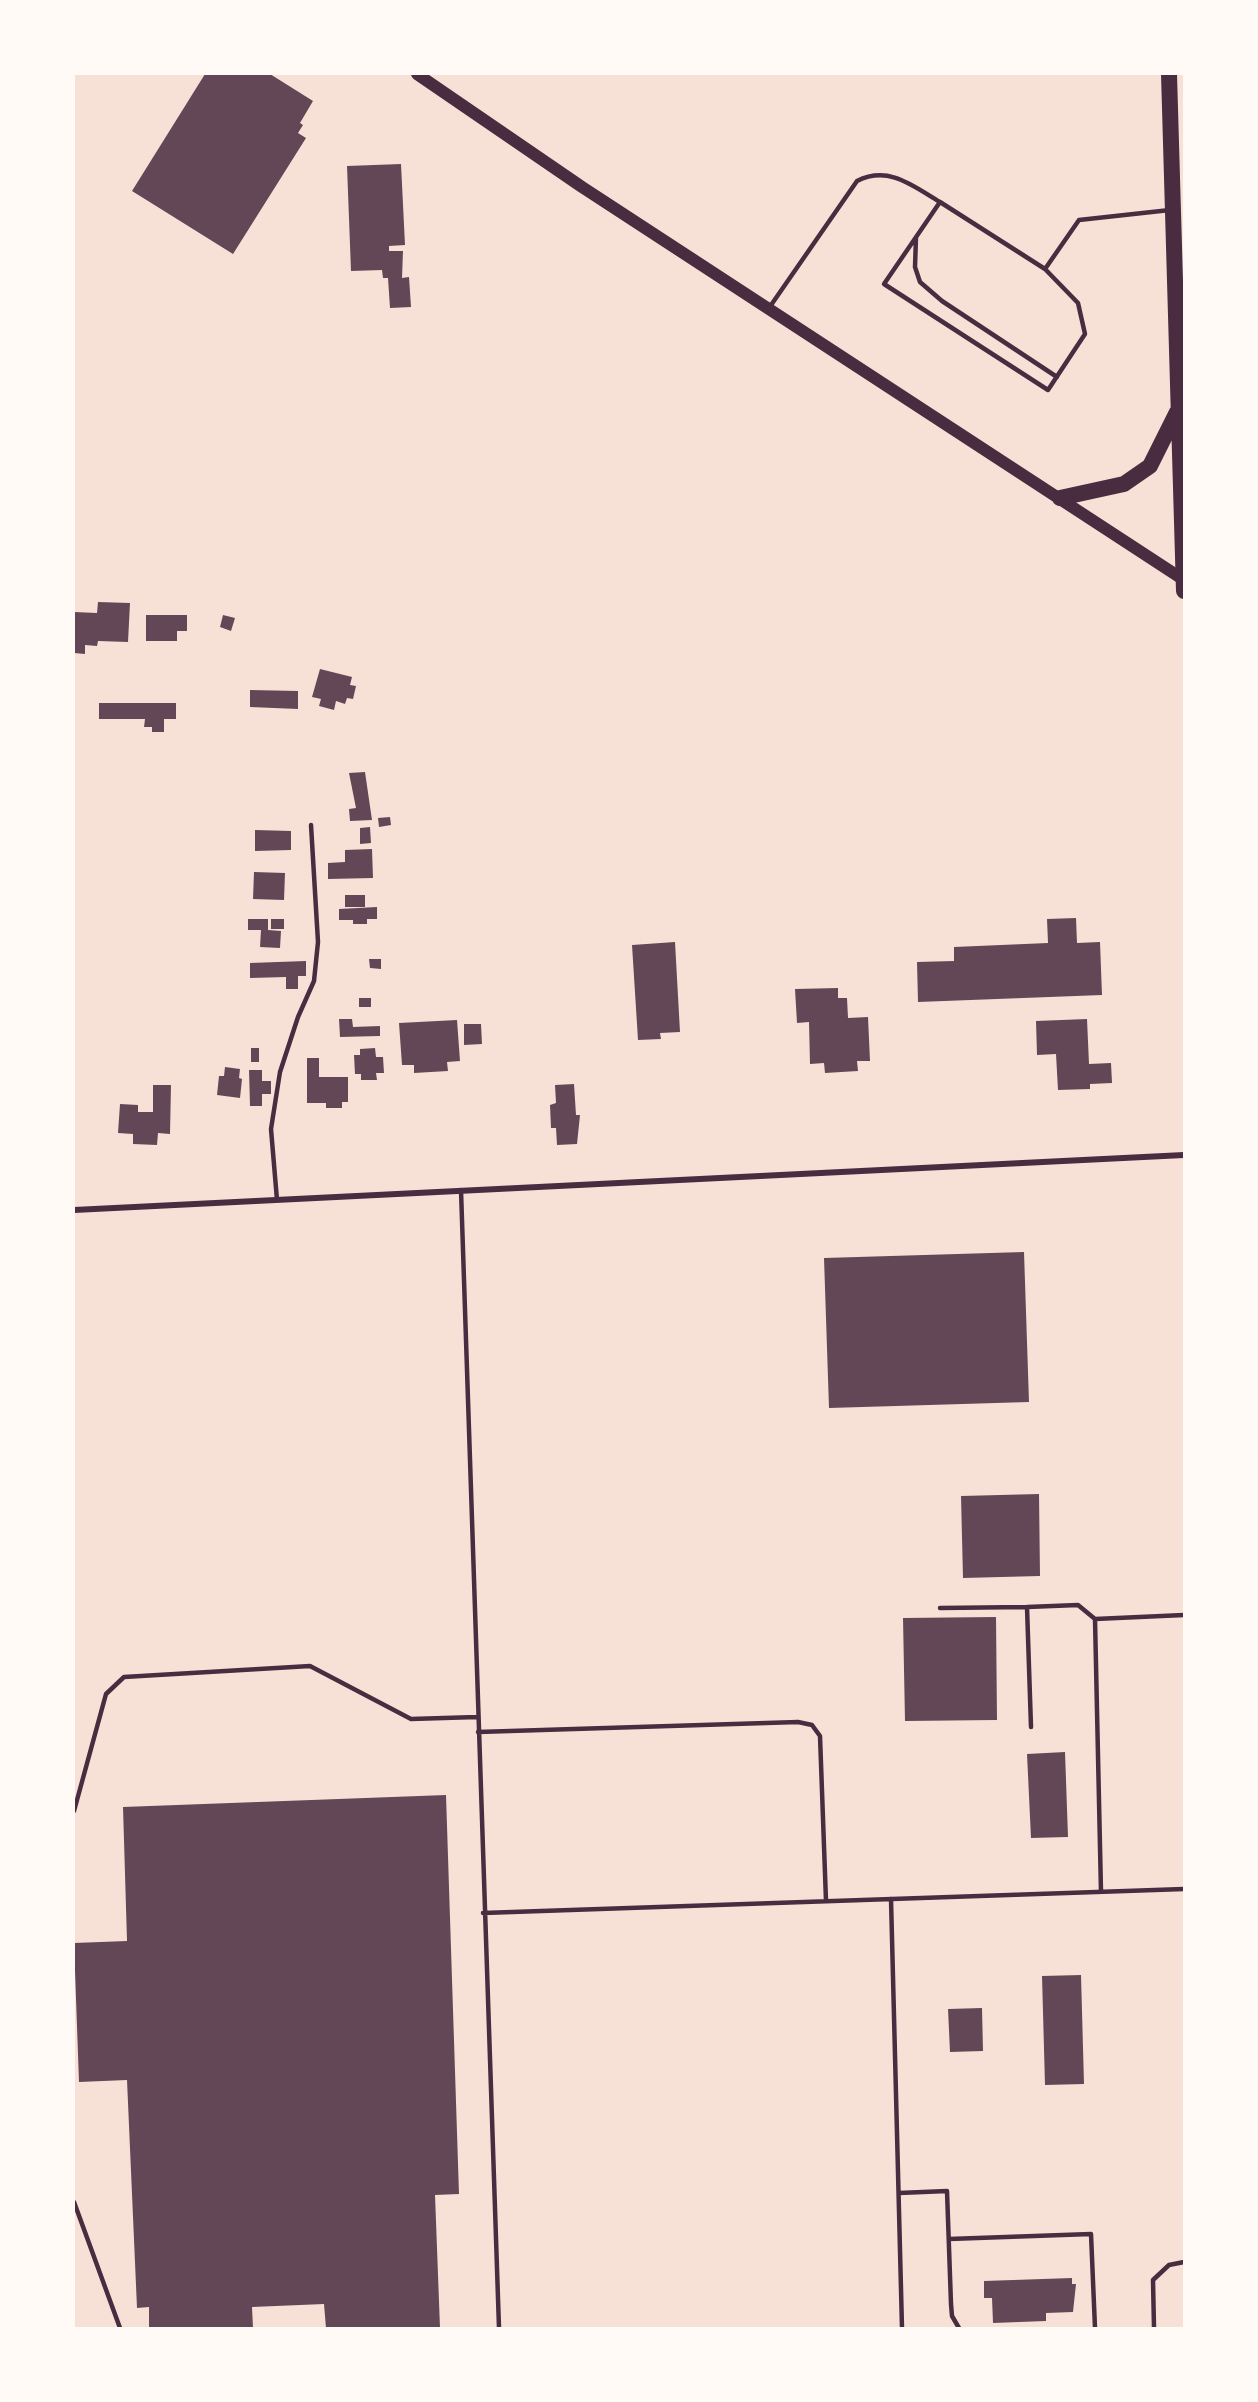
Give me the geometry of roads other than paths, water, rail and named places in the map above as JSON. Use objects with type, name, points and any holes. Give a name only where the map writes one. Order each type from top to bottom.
[{"type":"highway","points":[[1169,74],[1185,591]]},
{"type":"highway","points":[[1060,498],[1124,484],[1150,466],[1179,408]]},
{"type":"main road","points":[[417,74],[582,187],[1184,579]]},
{"type":"street","points":[[74,1210],[1185,1155]]},
{"type":"lane","points":[[769,308],[857,182],[868,176],[896,175],[940,202],[1045,269],[1078,303],[1085,334],[1048,390],[884,284],[940,202]]},
{"type":"lane","points":[[1045,269],[1078,219],[1173,210]]},
{"type":"lane","points":[[916,237],[915,267],[920,282],[942,301],[1058,377]]},
{"type":"lane","points":[[277,1200],[271,1129],[278,1083],[298,1017],[314,981],[318,942],[311,825]]},
{"type":"lane","points":[[461,1190],[483,1913],[499,2328]]},
{"type":"lane","points":[[940,1608],[1078,1605],[1095,1620],[1185,1615]]},
{"type":"lane","points":[[1027,1607],[1031,1727]]},
{"type":"lane","points":[[1095,1620],[1101,1892]]},
{"type":"lane","points":[[74,1811],[106,1694],[124,1677],[310,1665],[411,1719],[477,1717]]},
{"type":"lane","points":[[478,1732],[798,1722],[812,1725],[820,1736],[826,1901]]},
{"type":"lane","points":[[483,1913],[1185,1889]]},
{"type":"lane","points":[[891,1899],[902,2328]]},
{"type":"lane","points":[[899,2193],[947,2191],[952,2316],[959,2328]]},
{"type":"lane","points":[[74,2202],[120,2328]]},
{"type":"lane","points":[[949,2239],[1091,2234],[1095,2328]]},
{"type":"lane","points":[[1154,2328],[1153,2280],[1169,2265],[1185,2262]]}]
